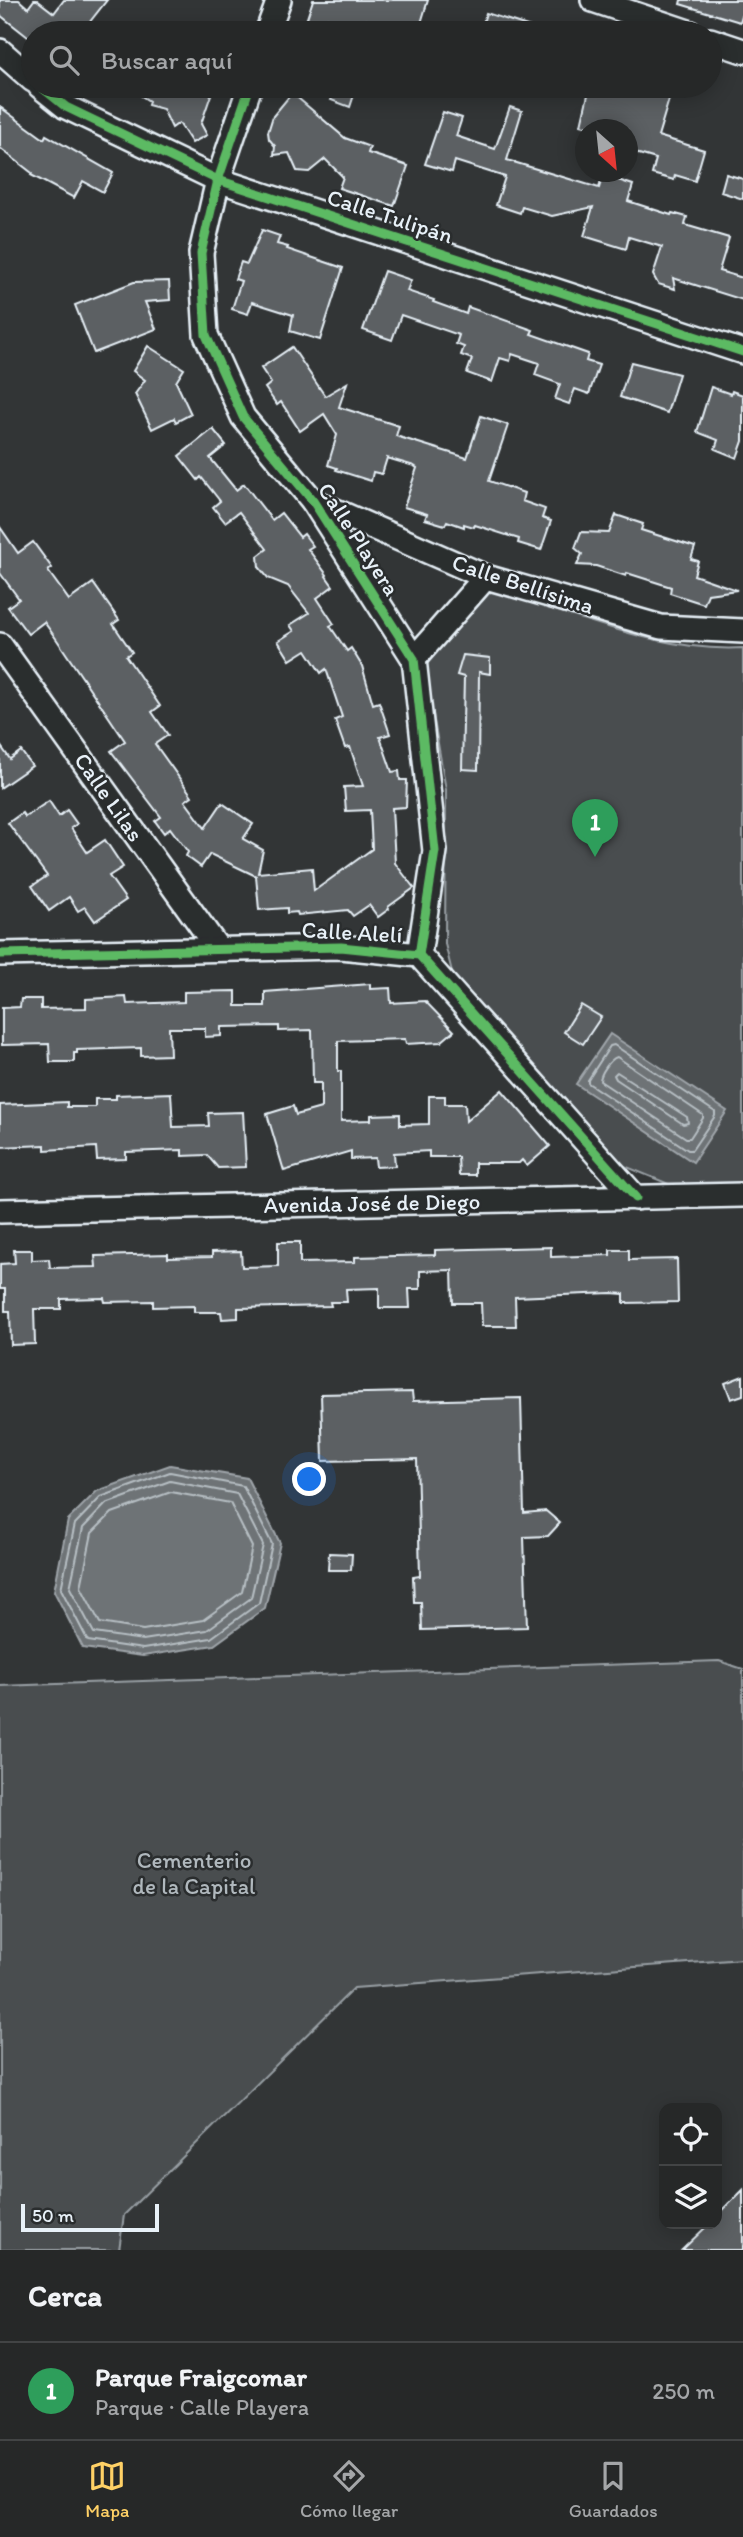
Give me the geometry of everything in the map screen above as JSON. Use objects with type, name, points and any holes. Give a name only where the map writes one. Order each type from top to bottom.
[{"type":"street","points":[[271,21],[279,0]]},
{"type":"street","points":[[593,0],[655,21]]},
{"type":"street","points":[[722,44],[743,51]]},
{"type":"street","points":[[0,51],[21,69]]},
{"type":"street","name":"Calle Tulipán","points":[[55,98],[66,107],[218,180],[743,352]]},
{"type":"street","name":"Calle Playera","points":[[246,98],[218,180],[201,253],[205,335],[243,417],[313,501],[414,659],[435,851],[419,954]]},
{"type":"street","name":"Calle Bellísima","points":[[313,501],[486,578],[661,627],[743,631]]},
{"type":"street","points":[[414,659],[486,578]]},
{"type":"street","name":"Calle Lilas","points":[[0,645],[218,949]]},
{"type":"street","name":"Calle Alelí","points":[[0,954],[341,947],[419,954],[636,1198]]},
{"type":"street","name":"Avenida José de Diego","points":[[0,1211],[743,1195]]},
{"type":"green space","points":[[494,591],[648,638],[711,648],[743,648],[743,1184],[671,1185],[622,1165],[454,980],[445,944],[446,790],[425,668],[430,653],[482,595]]},
{"type":"green space","name":"Cementerio de la Capital","points":[[719,1661],[743,1669],[743,1959],[354,1988],[124,2215],[119,2250],[0,2250],[0,1686]]},
{"type":"water","points":[[610,1034],[727,1111],[693,1162],[576,1084]]},
{"type":"water","points":[[170,1465],[247,1478],[280,1543],[265,1608],[214,1645],[143,1656],[83,1648],[54,1591],[68,1520],[97,1491]]},
{"type":"building","points":[[0,0],[19,0],[28,8],[37,0],[54,13],[64,0],[107,0],[90,21],[21,21],[21,32],[0,15]]},
{"type":"building","points":[[313,0],[428,0],[422,21],[338,21],[328,18],[327,21],[306,21]]},
{"type":"building","points":[[681,0],[743,0],[743,12],[740,22],[680,4]]},
{"type":"building","points":[[486,13],[511,21],[484,21]]},
{"type":"building","points":[[144,98],[210,98],[201,124],[207,135],[192,143],[179,123],[172,128],[163,109],[148,105],[149,101]]},
{"type":"building","points":[[288,98],[298,98],[345,138],[370,147],[368,153],[408,166],[394,206],[339,188],[343,177],[325,159],[309,172],[297,171],[289,153],[274,155],[275,146],[269,139],[268,132],[273,116]]},
{"type":"building","points":[[332,98],[353,98],[350,107],[331,100]]},
{"type":"building","points":[[587,98],[669,98],[658,136],[704,150],[695,181],[675,175],[674,180],[652,174],[656,159],[638,154],[638,119],[582,119]]},
{"type":"building","points":[[0,107],[44,139],[46,135],[113,173],[103,192],[83,181],[74,198],[31,175],[32,173],[0,148]]},
{"type":"building","points":[[510,107],[522,111],[507,160],[599,188],[601,182],[624,182],[633,185],[628,201],[671,215],[672,213],[687,217],[685,225],[729,238],[719,271],[743,278],[743,300],[673,278],[675,289],[658,284],[653,275],[662,247],[629,237],[626,249],[584,236],[593,207],[552,216],[522,207],[520,213],[496,205],[505,177],[455,161],[452,172],[425,164],[443,112],[462,118],[456,136],[495,149]]},
{"type":"building","points":[[726,174],[743,179],[743,199],[721,192]]},
{"type":"building","points":[[262,230],[280,236],[277,244],[288,247],[287,249],[343,268],[320,340],[290,331],[293,315],[252,302],[248,314],[232,309],[241,281],[235,279],[241,262],[247,264]]},
{"type":"building","points":[[384,271],[411,280],[407,291],[434,300],[433,302],[466,314],[468,307],[533,330],[531,334],[588,354],[586,361],[599,365],[589,394],[575,389],[569,404],[555,399],[560,384],[535,375],[539,363],[512,354],[510,361],[500,358],[492,382],[467,373],[472,359],[461,355],[464,347],[456,344],[459,335],[401,315],[392,340],[363,330]]},
{"type":"building","points":[[169,281],[170,300],[145,302],[156,329],[94,353],[75,305],[134,282]]},
{"type":"building","points":[[148,346],[184,369],[176,382],[191,414],[176,422],[174,418],[152,429],[135,394],[145,380],[133,371]]},
{"type":"building","points":[[292,347],[325,396],[347,383],[339,407],[399,426],[396,436],[467,458],[481,416],[508,425],[489,481],[524,493],[522,501],[545,509],[542,518],[551,521],[541,550],[518,543],[519,539],[475,525],[464,524],[464,527],[447,521],[445,525],[425,519],[427,514],[404,507],[417,468],[414,466],[387,458],[382,474],[373,472],[371,481],[328,465],[337,435],[324,414],[300,431],[281,402],[277,405],[265,388],[271,383],[261,368]]},
{"type":"building","points":[[631,362],[679,374],[667,413],[620,397]]},
{"type":"building","points":[[711,387],[743,395],[743,441],[737,458],[715,449],[718,440],[697,432]]},
{"type":"building","points":[[213,429],[226,445],[210,458],[236,490],[244,484],[272,520],[281,513],[300,537],[304,534],[313,546],[308,549],[333,586],[317,598],[334,624],[330,626],[347,651],[351,648],[362,666],[373,704],[379,702],[390,734],[380,737],[392,772],[399,771],[400,780],[407,780],[406,807],[392,808],[395,863],[414,888],[378,917],[369,905],[353,916],[348,910],[298,915],[297,912],[287,913],[287,908],[259,910],[256,876],[210,854],[201,867],[186,856],[188,852],[170,828],[164,833],[155,821],[161,817],[111,751],[125,741],[57,640],[44,622],[28,634],[8,607],[19,599],[0,573],[0,527],[18,553],[33,542],[52,568],[48,571],[69,600],[93,583],[119,620],[113,624],[132,652],[126,656],[160,706],[152,712],[168,735],[155,744],[192,796],[185,801],[205,828],[222,803],[253,824],[243,839],[263,850],[258,873],[312,868],[314,891],[372,849],[370,810],[346,811],[344,787],[363,786],[350,747],[345,748],[335,720],[342,717],[326,669],[321,673],[306,650],[290,660],[278,641],[294,631],[290,625],[309,613],[288,586],[268,578],[259,567],[258,556],[267,549],[239,512],[225,522],[213,507],[220,501],[201,477],[198,480],[179,456]]},
{"type":"building","points":[[616,515],[643,524],[641,530],[695,547],[691,559],[698,561],[694,575],[737,590],[708,594],[704,604],[670,593],[671,587],[627,573],[626,576],[596,566],[577,565],[582,554],[575,548],[581,532],[609,533]]},
{"type":"building","points":[[463,655],[490,658],[490,674],[479,672],[478,770],[462,769],[464,677],[457,675]]},
{"type":"building","points":[[0,745],[10,759],[21,751],[32,766],[0,788]]},
{"type":"building","points":[[49,801],[59,816],[67,810],[77,824],[71,828],[87,852],[105,840],[123,867],[109,876],[126,900],[95,921],[85,907],[78,911],[69,897],[49,911],[32,886],[47,876],[8,823],[22,813],[25,817]]},
{"type":"building","points":[[370,984],[370,989],[390,988],[391,1003],[425,1001],[454,1031],[441,1042],[406,1044],[405,1039],[338,1041],[341,1121],[371,1120],[371,1115],[400,1114],[400,1125],[429,1124],[429,1096],[445,1096],[445,1104],[465,1104],[466,1121],[502,1090],[550,1146],[527,1166],[522,1160],[519,1163],[475,1163],[475,1175],[459,1175],[458,1157],[429,1157],[429,1151],[394,1153],[395,1166],[376,1167],[375,1158],[351,1159],[351,1151],[284,1171],[267,1114],[293,1106],[296,1115],[321,1108],[321,1083],[313,1083],[312,1030],[279,1031],[279,1026],[221,1027],[221,1036],[205,1037],[205,1028],[169,1028],[170,1055],[141,1056],[141,1048],[77,1050],[77,1053],[74,1053],[74,1062],[50,1062],[49,1044],[2,1045],[2,1008],[20,1007],[21,999],[41,999],[41,1009],[86,1008],[86,999],[126,997],[127,1004],[184,1002],[184,992],[236,991],[236,1006],[265,1006],[265,992]]},
{"type":"building","points":[[581,1005],[601,1017],[583,1044],[564,1032]]},
{"type":"building","points":[[171,1093],[173,1127],[209,1126],[208,1113],[243,1112],[246,1167],[218,1168],[207,1155],[182,1156],[182,1150],[126,1152],[126,1159],[97,1160],[96,1147],[45,1150],[45,1145],[0,1147],[0,1105],[67,1102],[67,1107],[95,1107],[95,1099],[116,1099],[116,1095]]},
{"type":"building","points":[[278,1242],[300,1242],[300,1263],[355,1262],[355,1257],[435,1255],[435,1250],[551,1247],[551,1257],[610,1255],[610,1250],[629,1250],[629,1260],[677,1259],[678,1302],[624,1303],[624,1294],[611,1293],[515,1297],[516,1326],[482,1326],[481,1303],[453,1303],[452,1270],[420,1271],[420,1289],[409,1289],[410,1308],[379,1308],[379,1288],[346,1289],[347,1302],[330,1302],[331,1306],[238,1308],[238,1318],[222,1319],[221,1312],[194,1312],[194,1306],[153,1307],[153,1301],[105,1302],[104,1298],[61,1299],[61,1309],[34,1309],[35,1344],[11,1345],[10,1311],[5,1311],[5,1289],[0,1289],[0,1264],[15,1263],[14,1250],[32,1250],[32,1260],[49,1259],[50,1268],[96,1267],[95,1256],[168,1254],[168,1258],[212,1257],[212,1252],[241,1251],[242,1267],[278,1266]]},
{"type":"building","points":[[743,1376],[743,1395],[731,1399],[725,1383]]},
{"type":"building","points":[[412,1392],[413,1401],[521,1398],[524,1513],[546,1511],[560,1523],[548,1536],[524,1537],[527,1627],[422,1630],[421,1602],[414,1602],[413,1577],[420,1576],[417,1459],[323,1461],[321,1394]]},
{"type":"building","points":[[329,1553],[352,1554],[351,1570],[328,1570]]},
{"type":"building","points":[[743,2190],[743,2250],[682,2250],[704,2229],[722,2229],[722,2211]]},
{"type":"cycle path","points":[[55,98],[66,107],[218,180],[743,352]]},
{"type":"cycle path","points":[[246,98],[218,180],[201,253],[206,335],[243,417],[313,501],[414,659],[435,851],[419,955]]},
{"type":"cycle path","points":[[0,954],[341,947],[419,955],[636,1198]]},
{"type":"place","name":"Parque Fraigcomar","points":[[595,857]]}]
